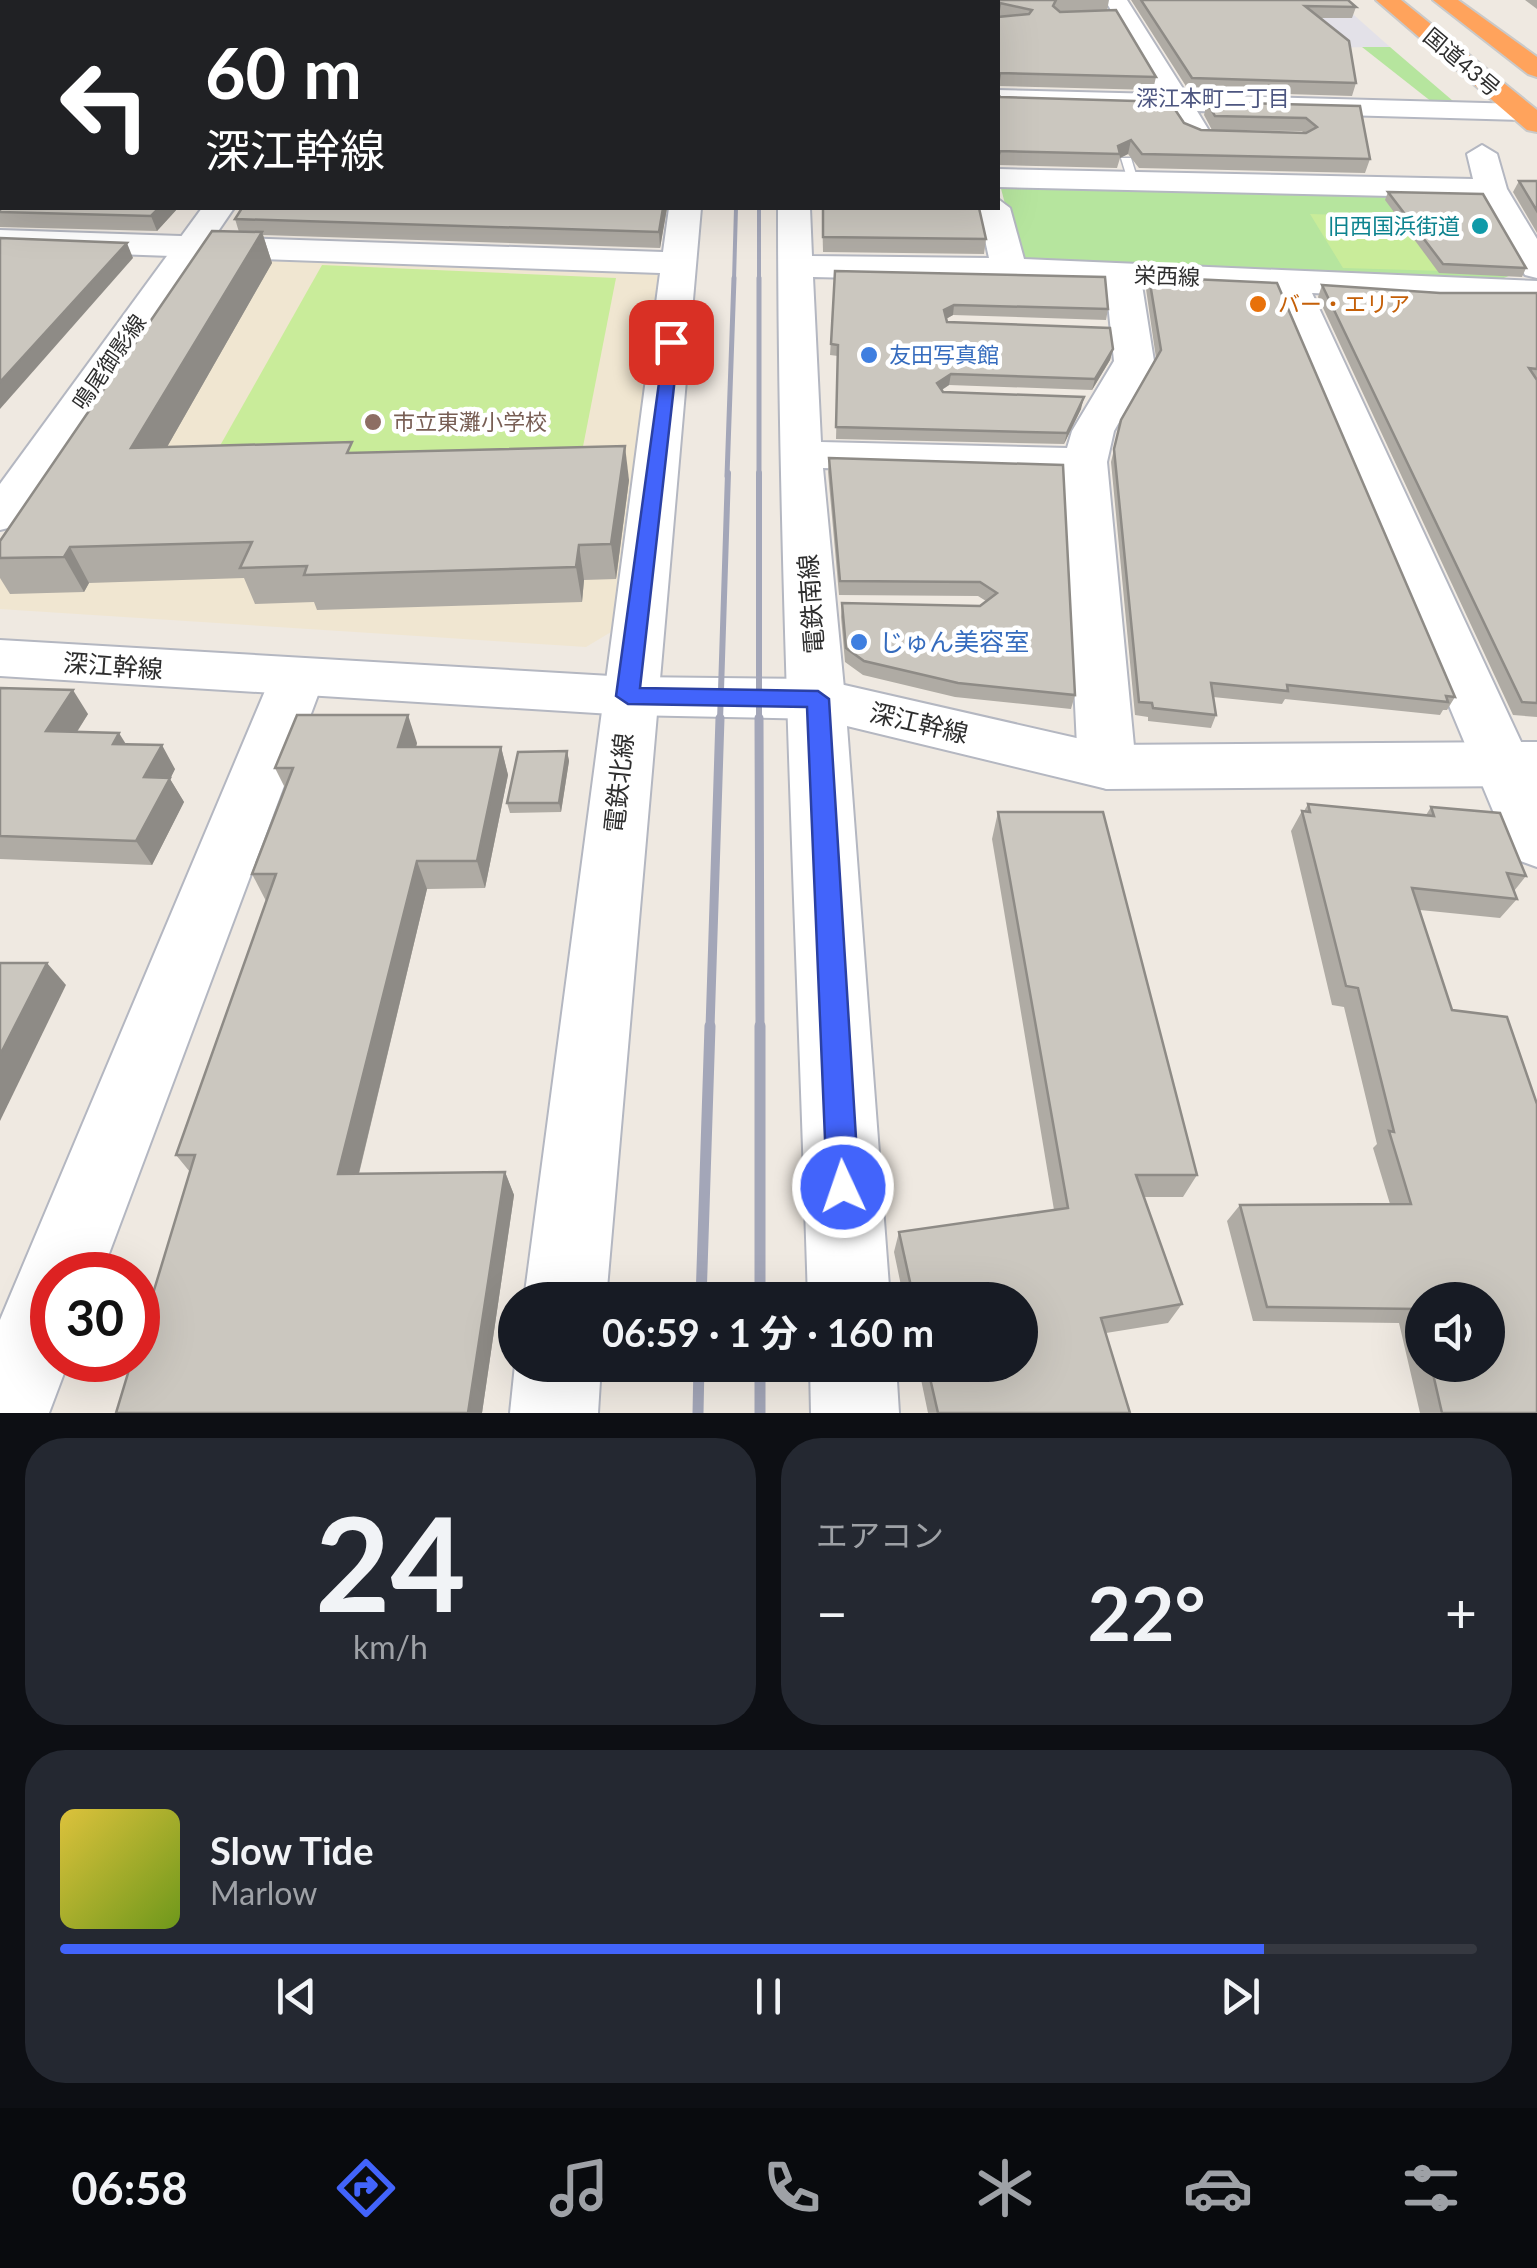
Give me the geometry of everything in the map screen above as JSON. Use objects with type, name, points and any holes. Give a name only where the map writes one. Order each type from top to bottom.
[{"type":"highway","name":"国道43号","points":[[1387,0],[1532,112]]},
{"type":"highway","points":[[1408,0],[1532,112]]},
{"type":"highway","points":[[1444,0],[1537,69]]},
{"type":"highway","points":[[1472,0],[1537,48]]},
{"type":"street","points":[[1117,12],[1206,136],[1226,183]]},
{"type":"street","points":[[1000,98],[1532,112]]},
{"type":"street","points":[[1472,113],[1491,188],[1537,268]]},
{"type":"street","points":[[1000,178],[1130,171],[1226,183],[1491,188]]},
{"type":"street","name":"鳴尾御影線","points":[[0,516],[217,210]]},
{"type":"street","name":"電鉄北線","points":[[567,1282],[628,696],[685,210]]},
{"type":"street","name":"電鉄南線","points":[[794,210],[800,454],[820,607],[818,699],[848,1282]]},
{"type":"street","points":[[994,210],[1009,270]]},
{"type":"street","points":[[0,240],[192,247],[461,238],[680,263]]},
{"type":"street","name":"栄西線","points":[[798,266],[1009,270],[1537,292]]},
{"type":"street","points":[[1108,767],[1085,462],[1101,399],[1134,361],[1124,330],[1122,274]]},
{"type":"street","points":[[1288,281],[1521,764],[1537,842]]},
{"type":"street","points":[[800,454],[1085,462]]},
{"type":"street","name":"深江幹線","points":[[0,658],[628,696],[818,699],[1108,767],[1521,764]]},
{"type":"street","points":[[69,1252],[297,678]]},
{"type":"street","points":[[5,1413],[30,1350]]},
{"type":"street","points":[[554,1413],[557,1382]]},
{"type":"street","points":[[853,1382],[855,1413]]},
{"type":"shaded area","points":[[1337,0],[1390,47],[1256,48]]},
{"type":"shaded area","name":"市立東灘小学校","points":[[229,253],[647,268],[663,273],[621,626],[586,647],[0,609],[0,571]]},
{"type":"green space","points":[[1362,47],[1390,47],[1460,107],[1437,106]]},
{"type":"green space","points":[[1000,181],[1473,192],[1514,274],[1496,281],[1037,264],[1019,257]]},
{"type":"green space","points":[[1310,214],[1436,218],[1479,272],[1343,268]]},
{"type":"green space","points":[[322,265],[616,278],[579,467],[204,474]]},
{"type":"building","points":[[1000,0],[1056,0],[1053,6],[1060,12],[1116,10],[1156,77],[1000,73],[1000,17],[1029,14],[1032,10]]},
{"type":"building","points":[[1141,0],[1348,0],[1356,7],[1305,6],[1349,41],[1356,83],[1192,78]]},
{"type":"building","points":[[1000,97],[1170,102],[1184,123],[1201,130],[1306,133],[1317,127],[1306,118],[1215,116],[1207,102],[1360,106],[1370,159],[1142,154],[1131,140],[1118,146],[1120,154],[1000,151]]},
{"type":"building","points":[[1519,181],[1537,181],[1537,211]]},
{"type":"building","points":[[1388,192],[1483,194],[1526,268],[1443,264]]},
{"type":"building","points":[[0,210],[157,210],[151,216]]},
{"type":"building","points":[[241,210],[663,210],[659,232],[235,219]]},
{"type":"building","points":[[823,210],[979,210],[986,239],[823,237]]},
{"type":"building","points":[[212,231],[262,232],[131,448],[352,442],[347,453],[625,446],[611,544],[579,545],[576,567],[304,575],[307,566],[240,568],[252,542],[70,547],[64,557],[0,558],[0,541]]},
{"type":"building","points":[[0,238],[127,243],[0,382]]},
{"type":"building","points":[[835,271],[1105,277],[1108,309],[954,305],[944,310],[947,322],[1110,328],[1113,349],[1095,379],[951,374],[937,383],[943,392],[1084,397],[1067,433],[836,427],[838,345],[831,344]]},
{"type":"building","points":[[1149,277],[1277,283],[1455,697],[1446,696],[1448,702],[1287,685],[1288,691],[1211,683],[1216,715],[1153,708],[1152,703],[1139,702],[1114,449],[1121,420],[1161,350]]},
{"type":"building","points":[[1322,285],[1440,293],[1537,293],[1537,369],[1529,368],[1537,380],[1537,703],[1522,702]]},
{"type":"building","points":[[829,458],[1063,465],[1075,695],[958,683],[864,661],[846,648],[842,603],[980,606],[997,593],[980,582],[840,581]]},
{"type":"building","points":[[0,688],[73,690],[46,731],[119,733],[113,744],[162,745],[144,777],[170,778],[136,841],[0,836]]},
{"type":"building","points":[[297,715],[408,715],[398,747],[501,747],[477,861],[417,861],[338,1174],[505,1172],[468,1413],[116,1413],[125,1382],[160,1382],[160,1270],[195,1155],[176,1155],[276,874],[252,874],[293,768],[275,768]]},
{"type":"building","points":[[567,751],[559,803],[507,803],[518,752]]},
{"type":"building","points":[[1308,804],[1434,816],[1431,807],[1500,813],[1526,876],[1507,873],[1517,899],[1412,888],[1452,1010],[1507,1017],[1537,1104],[1537,1413],[1442,1413],[1435,1382],[1505,1382],[1505,1282],[1405,1282],[1405,1309],[1267,1307],[1240,1205],[1411,1204],[1389,1131],[1394,1132],[1358,988],[1346,986],[1302,811],[1310,812]]},
{"type":"building","points":[[998,812],[1103,812],[1197,1175],[1136,1175],[1182,1304],[1101,1318],[1130,1413],[938,1413],[931,1382],[1038,1382],[1038,1282],[910,1282],[899,1232],[1068,1208]]},
{"type":"building","points":[[0,963],[47,963],[0,1055]]},
{"type":"railway","points":[[734,280],[736,210]]},
{"type":"railway","points":[[759,210],[759,718]]},
{"type":"railway","points":[[727,476],[734,278]]},
{"type":"railway","points":[[720,721],[728,473]]},
{"type":"railway","points":[[710,1028],[720,718]]},
{"type":"railway","points":[[759,718],[760,1028]]},
{"type":"railway","points":[[702,1282],[710,1026]]},
{"type":"railway","points":[[760,1028],[760,1282]]},
{"type":"railway","points":[[698,1413],[699,1382]]},
{"type":"railway","points":[[760,1382],[760,1413]]},
{"type":"place","name":"旧西国浜街道","points":[[1480,226]]},
{"type":"place","name":"バー・エリア","points":[[1258,304]]},
{"type":"place","name":"友田写真館","points":[[869,355]]},
{"type":"place","name":"市立東灘小学校","points":[[373,422]]},
{"type":"place","name":"じゅん美容室","points":[[859,642]]},
{"type":"district","name":"深江本町二丁目","points":[[1213,98]]},
{"type":"route","points":[[671,342],[628,696],[818,699],[843,1187]]}]
